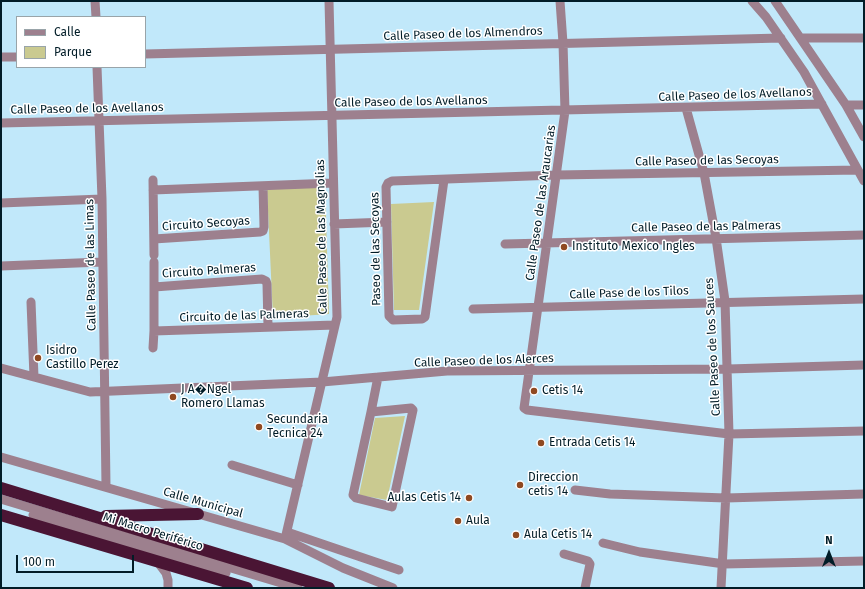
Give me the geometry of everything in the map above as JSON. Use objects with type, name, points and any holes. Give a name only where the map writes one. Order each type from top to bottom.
[{"type":"highway","points":[[1,488],[99,516],[329,588]]},
{"type":"highway","points":[[99,516],[198,514]]},
{"type":"highway","points":[[1,515],[157,561],[231,585],[247,588]]},
{"type":"street","points":[[95,1],[96,16]]},
{"type":"street","name":"Calle Paseo de las Magnolias","points":[[286,535],[335,325],[337,310],[329,1]]},
{"type":"street","name":"Calle Paseo de las Araucarias","points":[[560,1],[565,111],[524,408],[527,410],[729,434]]},
{"type":"street","points":[[752,1],[781,38],[804,72],[864,181]]},
{"type":"street","points":[[775,1],[846,105],[864,137]]},
{"type":"street","name":"Calle Paseo de los Almendros","points":[[146,54],[781,38]]},
{"type":"street","points":[[801,38],[864,38]]},
{"type":"street","points":[[1,57],[16,57]]},
{"type":"street","points":[[804,72],[818,64]]},
{"type":"street","name":"Calle Paseo de las Limas","points":[[97,68],[102,200],[106,486]]},
{"type":"street","name":"Calle Paseo de los Avellanos","points":[[1,123],[822,104]]},
{"type":"street","points":[[846,105],[864,105]]},
{"type":"street","name":"Calle Paseo de los Sauces","points":[[686,108],[704,173],[716,238],[725,301],[729,434],[724,564],[721,588]]},
{"type":"street","name":"Calle Paseo de las Secoyas","points":[[557,176],[858,170]]},
{"type":"street","name":"Paseo de las Secoyas","points":[[444,180],[427,312],[422,319],[393,320],[389,316],[387,222],[388,182],[444,180],[557,176]]},
{"type":"street","points":[[152,180],[154,239],[153,348]]},
{"type":"street","points":[[153,190],[333,183]]},
{"type":"street","name":"Circuito Secoyas","points":[[154,239],[263,231],[263,186]]},
{"type":"street","points":[[1,203],[102,200]]},
{"type":"street","points":[[334,224],[387,222]]},
{"type":"street","name":"Calle Paseo de las Palmeras","points":[[505,244],[864,235]]},
{"type":"street","points":[[1,266],[102,262]]},
{"type":"street","name":"Circuito Palmeras","points":[[154,287],[262,279],[266,280],[268,327]]},
{"type":"street","name":"Calle Pase de los Tilos","points":[[473,309],[725,301],[864,299]]},
{"type":"street","points":[[31,302],[34,377]]},
{"type":"street","name":"Circuito de las Palmeras","points":[[154,331],[335,325]]},
{"type":"street","name":"Calle Paseo de los Alerces","points":[[1,368],[90,392],[105,392],[322,382],[447,371],[728,369],[864,365]]},
{"type":"street","points":[[371,412],[411,408],[413,410],[392,507],[356,498],[353,495],[378,377]]},
{"type":"street","points":[[729,434],[864,431]]},
{"type":"street","name":"Calle Municipal","points":[[1,457],[106,486],[198,514],[286,535],[343,568],[393,588]]},
{"type":"street","points":[[232,465],[298,485]]},
{"type":"street","points":[[575,490],[610,494],[726,498],[864,494]]},
{"type":"street","name":"Mi Macro Periférico","points":[[1,499],[298,588]]},
{"type":"street","name":"Mi Macro Periférico","points":[[1,505],[277,588]]},
{"type":"street","points":[[286,535],[399,570]]},
{"type":"street","points":[[602,543],[655,554],[724,564],[864,561]]},
{"type":"street","points":[[564,554],[588,561],[590,564],[585,588]]},
{"type":"street","points":[[157,561],[166,573],[168,588]]},
{"type":"green space","points":[[325,186],[329,314],[273,318],[267,189]]},
{"type":"green space","points":[[434,202],[419,310],[394,310],[391,204]]},
{"type":"green space","points":[[405,416],[387,500],[359,495],[375,418]]},
{"type":"place","name":"Instituto Mexico Ingles","points":[[564,247]]},
{"type":"place","name":"Isidro Castillo Perez","points":[[38,358]]},
{"type":"place","name":"Cetis 14","points":[[534,391]]},
{"type":"place","name":"J A�Ngel Romero Llamas","points":[[173,397]]},
{"type":"place","name":"Secundaria Tecnica 24","points":[[259,427]]},
{"type":"place","name":"Entrada Cetis 14","points":[[541,443]]},
{"type":"place","name":"Direccion cetis 14","points":[[520,485]]},
{"type":"place","name":"Aulas Cetis 14","points":[[469,498]]},
{"type":"place","name":"Aula","points":[[458,521]]},
{"type":"place","name":"Aula Cetis 14","points":[[516,535]]}]
